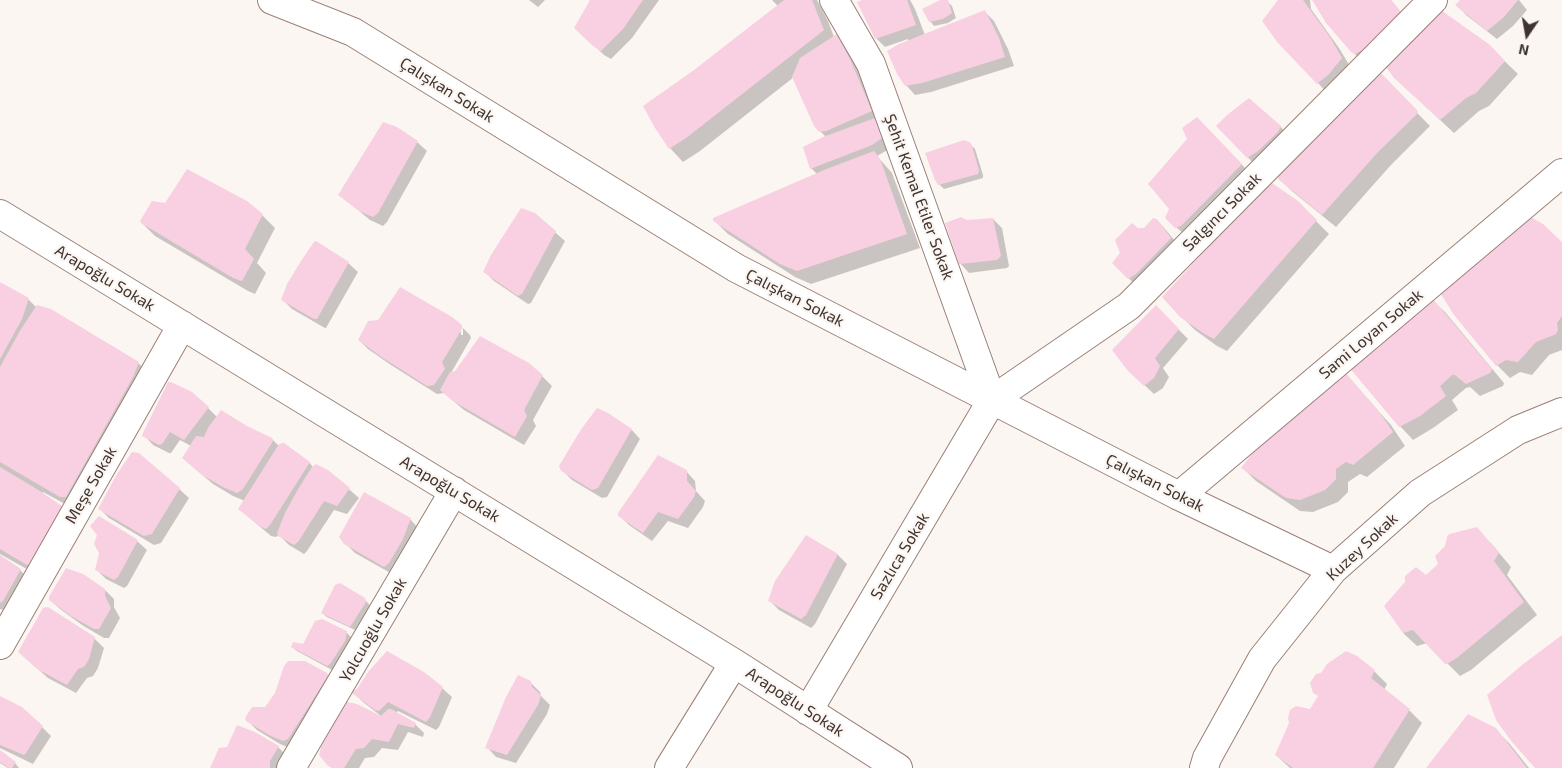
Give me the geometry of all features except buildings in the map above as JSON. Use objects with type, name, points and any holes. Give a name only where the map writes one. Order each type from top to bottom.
[{"type":"street","name":"Çalışkan Sokak","points":[[272,0],[353,32],[736,268],[1179,496],[1333,570]]},
{"type":"street","name":"Şehit Kemal Etiler Sokak","points":[[834,0],[871,64],[992,400]]},
{"type":"street","name":"Salgıncı Sokak","points":[[992,400],[1129,306],[1433,0]]},
{"type":"street","name":"Sami Loyan Sokak","points":[[1179,496],[1562,172]]},
{"type":"street","name":"Arapoğlu Sokak","points":[[0,214],[734,663],[898,768]]},
{"type":"street","name":"Meşe Sokak","points":[[0,645],[182,325]]},
{"type":"street","name":"Sazlıca Sokak","points":[[808,711],[992,400]]},
{"type":"street","name":"Kuzey Sokak","points":[[1204,768],[1207,758],[1262,659],[1333,570],[1420,493],[1518,430],[1562,412]]},
{"type":"street","name":"Yolcuoğlu Sokak","points":[[292,768],[454,492]]},
{"type":"street","points":[[669,768],[734,663]]}]
